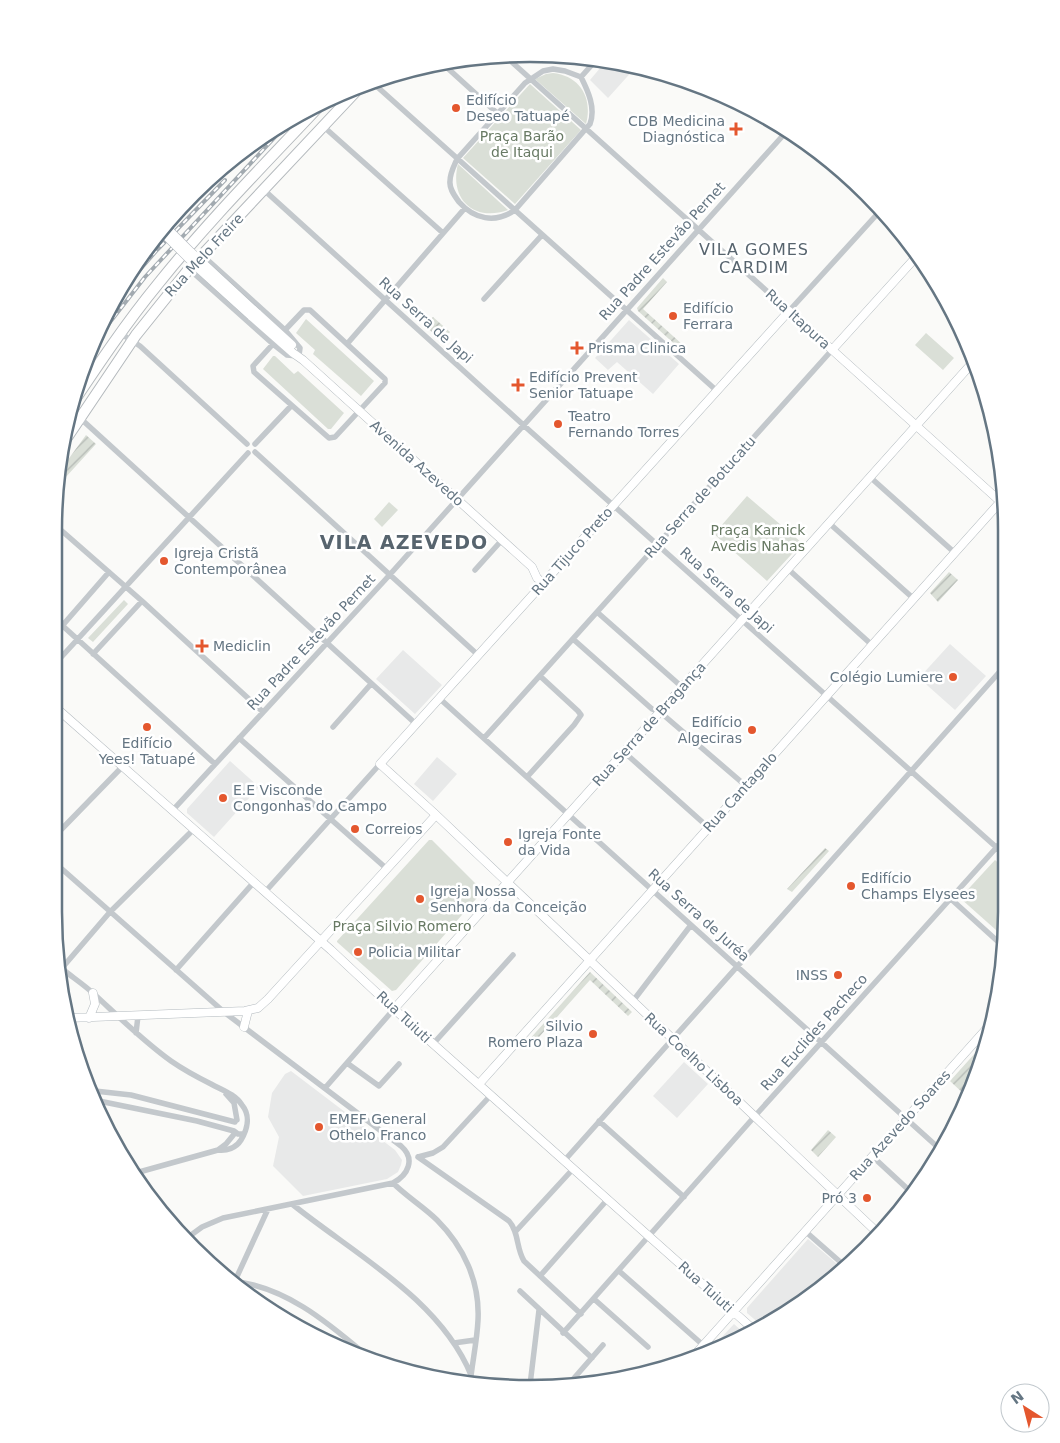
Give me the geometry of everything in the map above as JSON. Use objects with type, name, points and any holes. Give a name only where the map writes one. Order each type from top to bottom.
[{"type":"highway","name":"Rua Melo Freire","points":[[74,427],[132,340],[189,269],[351,98]]},
{"type":"highway","points":[[264,190],[260,183],[260,177],[318,114]]},
{"type":"highway","name":"Rua Melo Freire","points":[[86,383],[120,333],[159,282],[307,119]]},
{"type":"street","name":"Rua Itapura","points":[[513,63],[996,497]]},
{"type":"street","points":[[581,77],[591,66]]},
{"type":"street","points":[[449,69],[497,114]]},
{"type":"street","points":[[553,69],[581,77],[589,94],[593,114],[586,130],[515,210],[505,216],[490,218],[475,215],[465,208],[455,196],[450,182],[457,159],[530,78],[543,71],[553,69]]},
{"type":"street","points":[[378,88],[717,391]]},
{"type":"street","points":[[324,127],[443,232]]},
{"type":"street","name":"Rua Padre Estevão Pernet","points":[[172,811],[327,644],[782,136]]},
{"type":"street","name":"Rua Serra de Japi","points":[[264,190],[523,425],[996,848]]},
{"type":"street","points":[[347,344],[465,208]]},
{"type":"street","name":"Rua Tijuco Preto","points":[[265,892],[875,215]]},
{"type":"street","points":[[171,232],[254,314]]},
{"type":"street","points":[[484,299],[542,235]]},
{"type":"street","points":[[166,236],[199,269],[254,314]]},
{"type":"street","name":"Avenida Azevedo","points":[[202,255],[300,357],[532,567],[537,578],[546,580]]},
{"type":"street","name":"Rua Serra de Botucatu","points":[[484,738],[913,261]]},
{"type":"street","name":"Avenida Azevedo","points":[[189,269],[273,344],[287,355],[300,357]]},
{"type":"street","points":[[273,344],[252,369],[291,406],[331,439],[335,437],[385,381],[385,378],[310,310],[304,310],[279,333]]},
{"type":"street","name":"Avenida Azevedo","points":[[254,314],[300,348],[300,357]]},
{"type":"street","points":[[120,333],[132,340],[247,444]]},
{"type":"street","name":"Rua Serra de Bragança","points":[[325,1088],[394,1008],[968,367]]},
{"type":"street","points":[[62,656],[188,518],[256,447],[255,444],[291,406]]},
{"type":"street","points":[[80,418],[416,724]]},
{"type":"street","points":[[247,444],[250,442],[255,444]]},
{"type":"street","points":[[247,444],[246,450],[251,452],[390,574],[478,655]]},
{"type":"street","points":[[870,477],[955,553]]},
{"type":"street","name":"Rua Cantagalo","points":[[479,1084],[997,508]]},
{"type":"street","points":[[829,523],[914,599]]},
{"type":"street","points":[[62,531],[142,601],[263,712]]},
{"type":"street","points":[[475,570],[502,540]]},
{"type":"street","points":[[788,569],[872,645]]},
{"type":"street","points":[[109,572],[62,626],[215,764]]},
{"type":"street","points":[[93,654],[142,601]]},
{"type":"street","points":[[597,612],[682,687]]},
{"type":"street","points":[[572,639],[652,709],[660,712],[746,786]]},
{"type":"street","points":[[564,1161],[998,674]]},
{"type":"street","points":[[527,777],[581,715],[540,676]]},
{"type":"street","points":[[333,727],[371,684]]},
{"type":"street","name":"Rua Serra de Juréa","points":[[440,698],[936,1145]]},
{"type":"street","name":"Rua Tuiuti","points":[[62,713],[321,941],[572,1169],[749,1326]]},
{"type":"street","points":[[239,738],[387,869]]},
{"type":"street","points":[[624,752],[709,828]]},
{"type":"street","points":[[380,764],[507,882]]},
{"type":"street","points":[[62,829],[123,766]]},
{"type":"street","points":[[74,1018],[248,1011],[258,1008],[436,815]]},
{"type":"street","points":[[65,963],[110,912],[194,829]]},
{"type":"street","name":"Rua Euclides Pacheco","points":[[564,1333],[754,1116],[822,1043],[998,846]]},
{"type":"street","points":[[62,869],[224,1012],[402,1146],[410,1158],[405,1175],[393,1184],[210,1222],[191,1235]]},
{"type":"street","points":[[176,970],[254,882]]},
{"type":"street","name":"Rua Coelho Lisboa","points":[[507,882],[874,1229]]},
{"type":"street","points":[[950,899],[996,941]]},
{"type":"street","points":[[633,1001],[691,925]]},
{"type":"street","points":[[434,1044],[513,954]]},
{"type":"street","points":[[66,972],[136,1033],[182,1069],[236,1098],[246,1112],[246,1130],[234,1147],[140,1172]]},
{"type":"street","points":[[89,1018],[95,1004],[92,993]]},
{"type":"street","points":[[244,1027],[248,1011]]},
{"type":"street","points":[[136,1033],[138,1016]]},
{"type":"street","name":"Rua Azevedo Soares","points":[[703,1345],[982,1034]]},
{"type":"street","points":[[346,1063],[379,1086],[399,1064]]},
{"type":"street","points":[[221,1090],[234,1103],[236,1121],[232,1126],[234,1132]]},
{"type":"street","points":[[98,1091],[120,1093],[236,1121],[243,1121],[247,1125]]},
{"type":"street","points":[[410,1158],[429,1155],[443,1147],[491,1095]]},
{"type":"street","points":[[103,1102],[197,1121],[243,1134]]},
{"type":"street","points":[[160,1114],[163,1103]]},
{"type":"street","points":[[599,1121],[684,1197]]},
{"type":"street","points":[[218,1150],[226,1144],[234,1132]]},
{"type":"street","points":[[872,1156],[908,1189]]},
{"type":"street","points":[[418,1157],[509,1221],[516,1231],[522,1258],[581,1314]]},
{"type":"street","points":[[516,1231],[572,1169]]},
{"type":"street","points":[[393,1184],[435,1218],[461,1250],[471,1273],[477,1296],[478,1321],[471,1376]]},
{"type":"street","points":[[540,1276],[607,1200]]},
{"type":"street","points":[[292,1204],[406,1291],[428,1312],[454,1343],[471,1376]]},
{"type":"street","points":[[236,1276],[268,1209]]},
{"type":"street","points":[[805,1231],[840,1262]]},
{"type":"street","points":[[619,1271],[703,1345]]},
{"type":"street","points":[[246,1285],[267,1289],[309,1310],[356,1347]]},
{"type":"street","points":[[520,1291],[592,1358]]},
{"type":"street","points":[[594,1299],[648,1347]]},
{"type":"street","points":[[531,1380],[539,1310]]},
{"type":"street","points":[[454,1343],[475,1340]]},
{"type":"street","points":[[574,1378],[603,1345]]},
{"type":"shaded area","points":[[600,68],[630,73],[608,98],[590,80]]},
{"type":"shaded area","points":[[629,320],[679,364],[653,394],[617,362],[608,370],[595,358]]},
{"type":"shaded area","name":"Colégio Lumiere","points":[[950,644],[986,676],[955,710],[919,678]]},
{"type":"shaded area","points":[[403,650],[442,685],[415,714],[376,679]]},
{"type":"shaded area","points":[[437,757],[457,774],[433,801],[414,784]]},
{"type":"shaded area","name":"E.E Visconde Congonhas do Campo","points":[[230,761],[259,787],[214,837],[187,813],[187,809]]},
{"type":"shaded area","points":[[684,1062],[708,1084],[677,1118],[653,1096]]},
{"type":"shaded area","name":"EMEF General Othelo Franco","points":[[291,1071],[395,1150],[402,1160],[398,1172],[387,1179],[303,1196],[273,1166],[279,1137],[268,1117],[272,1093],[285,1074]]},
{"type":"shaded area","points":[[808,1239],[838,1264],[790,1302],[757,1322],[747,1313],[747,1308]]},
{"type":"shaded area","points":[[734,1324],[741,1330],[737,1332],[719,1341]]},
{"type":"green space","name":"Praça Barão de Itaqui","points":[[553,73],[571,79],[582,90],[588,105],[586,124],[535,79]]},
{"type":"green space","name":"Praça Barão de Itaqui","points":[[530,84],[581,130],[515,204],[463,158]]},
{"type":"green space","name":"Praça Barão de Itaqui","points":[[458,164],[508,210],[485,213],[467,205],[457,188]]},
{"type":"green space","points":[[663,278],[667,282],[643,309],[683,345],[680,349],[637,308]]},
{"type":"green space","points":[[433,317],[450,332],[442,341],[425,326]]},
{"type":"green space","points":[[306,319],[374,381],[361,396],[313,354],[315,350],[296,333]]},
{"type":"green space","points":[[926,333],[954,358],[943,370],[915,345]]},
{"type":"green space","points":[[273,356],[294,374],[298,371],[344,413],[331,429],[328,429],[263,369]]},
{"type":"green space","points":[[86,435],[96,444],[65,478],[67,461]]},
{"type":"green space","name":"Praça Karnick Avedis Nahas","points":[[747,496],[802,543],[767,581],[714,534]]},
{"type":"green space","points":[[389,502],[398,510],[382,527],[374,519]]},
{"type":"green space","points":[[949,572],[958,580],[938,602],[930,593]]},
{"type":"green space","points":[[124,600],[128,604],[93,642],[88,638]]},
{"type":"green space","name":"Praça Silvio Romero","points":[[429,840],[432,840],[483,891],[396,990],[392,991],[337,941]]},
{"type":"green space","points":[[825,848],[829,851],[792,892],[787,889]]},
{"type":"green space","points":[[995,860],[998,863],[997,931],[960,898]]},
{"type":"green space","points":[[590,972],[632,1012],[628,1016],[590,980],[531,1046],[527,1042]]},
{"type":"green space","points":[[977,1051],[962,1092],[950,1081]]},
{"type":"green space","points":[[828,1130],[836,1137],[818,1157],[811,1150]]},
{"type":"railway","points":[[114,316],[145,277],[273,139]]},
{"type":"railway","points":[[148,261],[225,180]]},
{"type":"place","name":"Edifício Deseo Tatuapé","points":[[456,108]]},
{"type":"place","name":"CDB Medicina Diagnóstica","points":[[736,129]]},
{"type":"place","name":"Edifício Ferrara","points":[[673,316]]},
{"type":"place","name":"Prisma Clinica","points":[[577,348]]},
{"type":"place","name":"Edifício Prevent Senior Tatuape","points":[[518,385]]},
{"type":"place","name":"Teatro Fernando Torres","points":[[558,424]]},
{"type":"place","name":"Igreja Cristã Contemporânea","points":[[164,561]]},
{"type":"place","name":"Mediclin","points":[[202,646]]},
{"type":"place","name":"Colégio Lumiere","points":[[953,677]]},
{"type":"place","name":"Edifício Yees! Tatuapé","points":[[147,727]]},
{"type":"place","name":"Edifício Algeciras","points":[[752,730]]},
{"type":"place","name":"E.E Visconde Congonhas do Campo","points":[[223,798]]},
{"type":"place","name":"Correios","points":[[355,829]]},
{"type":"place","name":"Igreja Fonte da Vida","points":[[508,842]]},
{"type":"place","name":"Edifício Champs Elysees","points":[[851,886]]},
{"type":"place","name":"Igreja Nossa Senhora da Conceição","points":[[420,899]]},
{"type":"place","name":"Policia Militar","points":[[358,952]]},
{"type":"place","name":"INSS","points":[[838,975]]},
{"type":"place","name":"Silvio Romero Plaza","points":[[593,1034]]},
{"type":"place","name":"EMEF General Othelo Franco","points":[[319,1127]]},
{"type":"place","name":"Pró 3","points":[[867,1198]]},
{"type":"district","name":"VILA GOMES CARDIM","points":[[754,258]]},
{"type":"district","name":"VILA AZEVEDO","points":[[404,542]]}]
